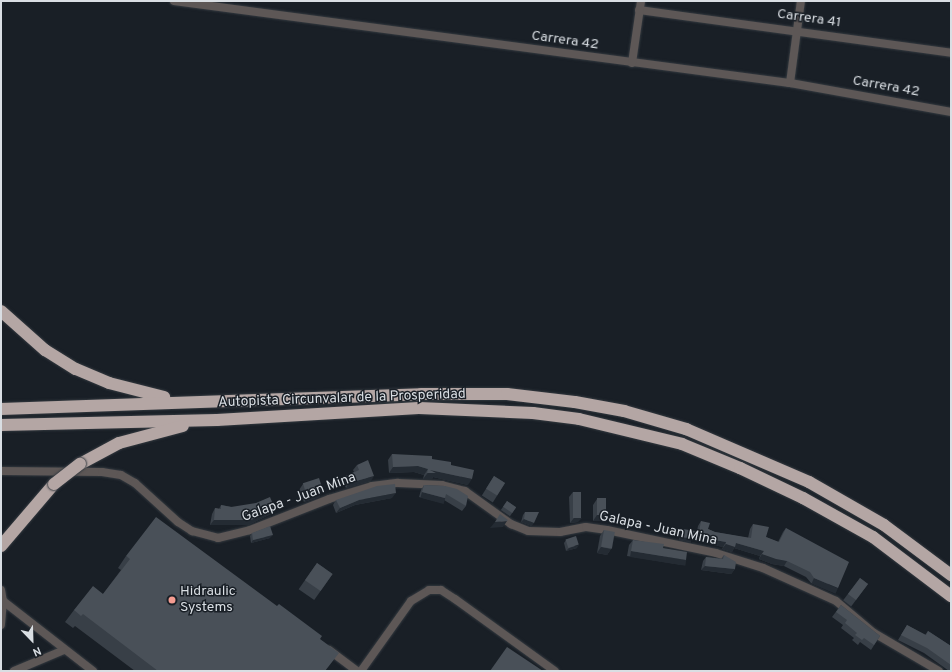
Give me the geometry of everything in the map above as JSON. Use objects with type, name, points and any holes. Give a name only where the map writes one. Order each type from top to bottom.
[{"type":"highway","points":[[1,311],[45,350],[76,369],[109,383],[143,394],[179,399],[215,400]]},
{"type":"highway","name":"Autopista Circunvalar de la Prosperidad","points":[[1,409],[215,400],[479,393],[534,396],[624,411],[686,429],[809,482],[884,525],[951,575]]},
{"type":"highway","name":"Autopista Circunvalar de la Prosperidad","points":[[1,425],[218,420],[419,408],[477,409],[533,413],[622,428],[682,444],[803,498],[873,537],[951,596]]},
{"type":"highway","points":[[1,546],[54,484],[80,464],[119,443],[154,432],[218,420]]},
{"type":"street","name":"Carrera 42","points":[[174,1],[790,83],[951,112]]},
{"type":"street","points":[[632,63],[641,1]]},
{"type":"street","points":[[790,83],[801,1]]},
{"type":"street","name":"Carrera 41","points":[[639,10],[951,53]]},
{"type":"street","name":"Galapa - Juan Mina","points":[[1,471],[102,472],[121,475],[135,483],[178,522],[192,532],[218,538],[250,530],[329,499],[372,486],[398,483],[442,485],[465,491],[511,524],[528,531],[560,532],[586,527],[607,530],[716,553],[762,568],[836,601],[874,633],[939,671]]},
{"type":"street","points":[[1,590],[3,601],[1,625]]},
{"type":"street","points":[[361,671],[411,601],[429,590],[441,590],[555,671]]},
{"type":"street","points":[[3,601],[64,650],[93,671]]},
{"type":"street","points":[[319,642],[357,671]]},
{"type":"street","points":[[14,671],[64,650]]},
{"type":"building","points":[[392,454],[432,456],[432,459],[451,462],[451,465],[474,470],[472,479],[430,470],[436,473],[427,473],[428,469],[418,466],[393,467]]},
{"type":"building","points":[[368,460],[374,476],[349,483],[346,476],[359,470],[357,465]]},
{"type":"building","points":[[494,476],[505,483],[497,496],[486,489]]},
{"type":"building","points":[[319,478],[323,490],[307,496],[303,483]]},
{"type":"building","points":[[395,484],[396,493],[359,500],[340,508],[336,500],[377,486]]},
{"type":"building","points":[[424,485],[445,486],[457,489],[468,496],[466,506],[446,494],[445,498],[422,492]]},
{"type":"building","points":[[573,492],[581,492],[581,518],[573,518]]},
{"type":"building","points":[[270,497],[275,509],[251,520],[214,520],[215,508],[221,509],[221,505],[231,507],[256,503]]},
{"type":"building","points":[[597,498],[606,498],[606,515],[597,515]]},
{"type":"building","points":[[507,501],[516,507],[512,513],[503,507]]},
{"type":"building","points":[[525,512],[539,512],[534,523],[524,519]]},
{"type":"building","points":[[500,514],[508,520],[495,522]]},
{"type":"building","name":"Hidraulic Systems","points":[[156,517],[277,606],[279,604],[322,636],[320,639],[339,653],[325,671],[158,671],[83,614],[81,616],[74,610],[93,586],[103,594],[130,559],[126,556]]},
{"type":"building","points":[[701,521],[710,523],[708,529],[715,532],[751,538],[753,524],[769,527],[766,537],[779,542],[786,528],[849,562],[838,588],[814,578],[810,572],[787,561],[762,554],[764,551],[736,543],[735,547],[726,544],[726,542],[698,537]]},
{"type":"building","points":[[270,526],[273,535],[253,540],[252,533]]},
{"type":"building","points":[[683,529],[695,531],[694,539],[682,537]]},
{"type":"building","points":[[604,530],[615,532],[612,549],[601,547]]},
{"type":"building","points":[[576,536],[579,545],[568,548],[566,539]]},
{"type":"building","points":[[633,540],[664,544],[663,548],[687,552],[686,560],[631,551]]},
{"type":"building","points":[[724,555],[736,562],[735,569],[705,566],[706,557],[723,559]]},
{"type":"building","points":[[317,563],[333,574],[321,591],[305,580]]},
{"type":"building","points":[[860,578],[868,584],[856,600],[848,594]]},
{"type":"building","points":[[841,605],[880,636],[874,645],[864,638],[862,640],[855,635],[857,633],[845,623],[847,620],[836,612]]},
{"type":"building","points":[[907,625],[926,635],[928,631],[951,646],[951,665],[927,648],[901,635]]},
{"type":"building","points":[[507,647],[543,671],[490,671]]},
{"type":"place","name":"Hidraulic Systems","points":[[172,600]]}]
